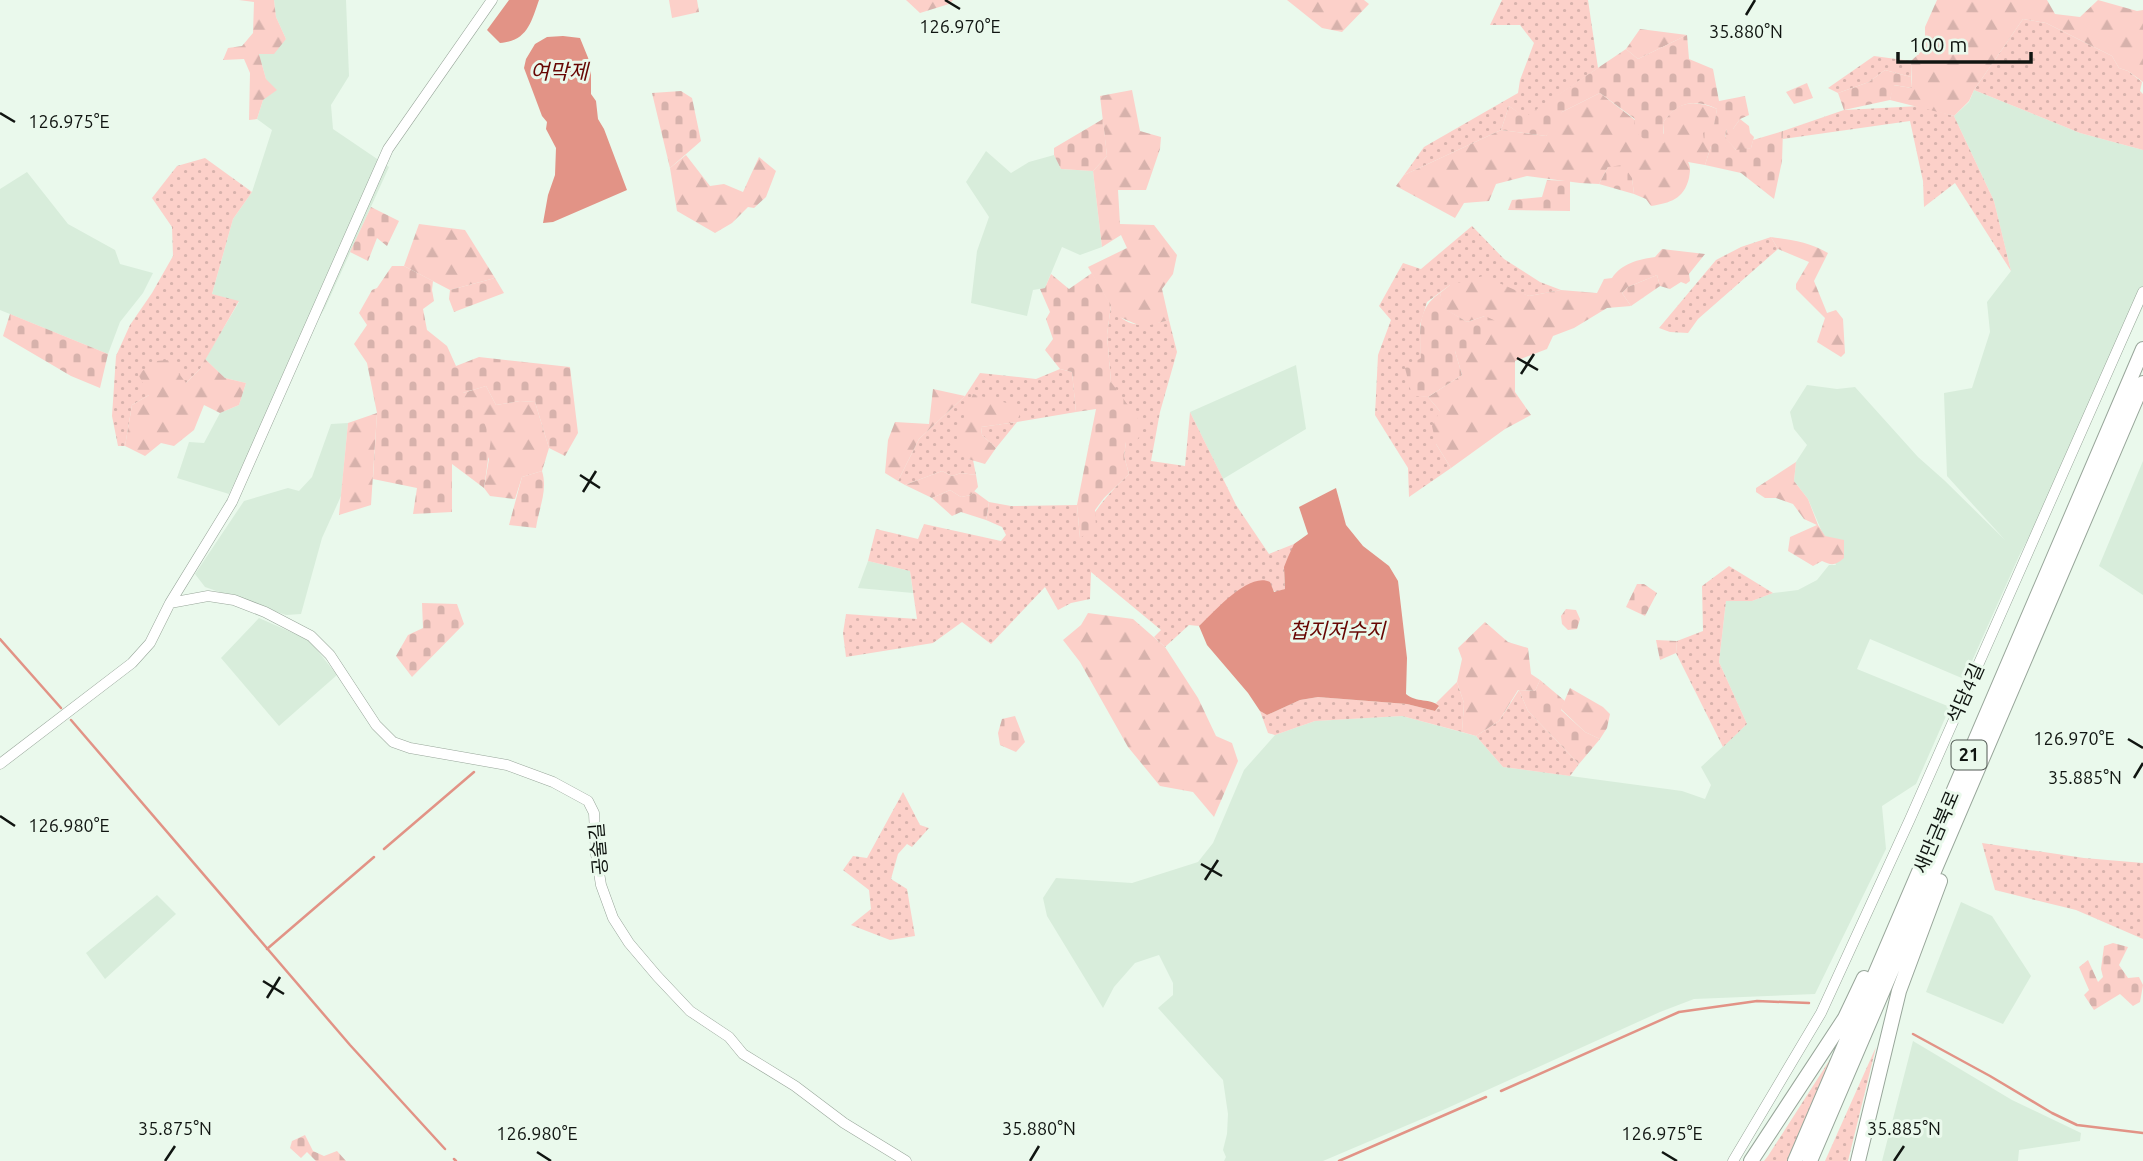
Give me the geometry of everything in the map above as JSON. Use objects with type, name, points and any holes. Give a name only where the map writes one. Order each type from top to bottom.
[{"type":"highway","name":"새만금북로","points":[[1795,1161],[2143,349]]},
{"type":"highway","name":"새만금북로","points":[[1810,1161],[2143,383]]},
{"type":"highway","name":"21","points":[[1858,1161],[1899,991],[1975,778]]},
{"type":"highway","name":"21","points":[[1751,1161],[1844,1018],[1932,842]]},
{"type":"street","points":[[0,764],[132,663],[150,643],[170,603],[232,502],[388,149],[492,0]]},
{"type":"street","name":"석담4길","points":[[1733,1161],[1821,1013],[1910,819],[2143,292]]},
{"type":"street","name":"공술길","points":[[170,603],[208,596],[234,600],[265,612],[311,636],[330,655],[376,725],[393,742],[410,748],[507,765],[553,782],[588,801],[594,813],[601,884],[613,918],[629,943],[657,976],[690,1011],[729,1037],[743,1054],[795,1086],[844,1123],[906,1161]]},
{"type":"shaded area","points":[[274,0],[346,0],[349,76],[331,105],[333,129],[389,167],[325,308],[276,389],[229,494],[177,478],[189,442],[204,443],[220,413],[239,405],[246,383],[225,378],[205,359],[239,302],[212,294],[233,219],[252,192],[272,130],[257,119],[266,79],[259,54],[286,39],[276,17]]},
{"type":"shaded area","points":[[1974,90],[2080,133],[2143,150],[2143,307],[2111,376],[2019,556],[1964,679],[1870,639],[1857,669],[1950,707],[1916,784],[1882,806],[1886,849],[1815,994],[1694,999],[1323,1161],[1224,1161],[1228,1114],[1223,1080],[1158,1008],[1173,995],[1173,983],[1159,955],[1135,963],[1114,987],[1103,1008],[1047,916],[1043,898],[1056,878],[1132,883],[1198,862],[1213,843],[1244,770],[1275,735],[1315,721],[1402,716],[1476,736],[1503,767],[1682,791],[1705,799],[1711,785],[1701,767],[1747,724],[1719,662],[1726,601],[1752,601],[1773,593],[1798,590],[1817,580],[1829,565],[1836,565],[1808,499],[1794,481],[1796,462],[1807,445],[1794,429],[1790,412],[1807,385],[1837,389],[1855,387],[1918,457],[2005,540],[1947,476],[1944,393],[1972,388],[1990,332],[1987,302],[2011,271],[1994,201],[1954,116],[1969,102]]},
{"type":"shaded area","points":[[986,151],[1011,173],[1029,162],[1054,155],[1061,169],[1093,171],[1102,247],[1080,255],[1062,247],[1045,288],[1033,290],[1027,316],[971,303],[977,251],[989,217],[966,182]]},
{"type":"shaded area","points":[[27,172],[68,224],[115,250],[120,264],[153,273],[143,293],[120,322],[108,354],[0,310],[0,189]]},
{"type":"shaded area","points":[[1296,365],[1306,429],[1223,479],[1190,412]]},
{"type":"shaded area","points":[[348,423],[341,496],[322,538],[301,614],[286,615],[205,587],[195,574],[244,501],[288,488],[299,491],[312,477],[331,424]]},
{"type":"shaded area","points":[[2143,461],[2143,595],[2099,566]]},
{"type":"shaded area","points":[[868,561],[910,571],[913,593],[858,588]]},
{"type":"shaded area","points":[[259,618],[309,640],[337,675],[279,726],[221,658]]},
{"type":"shaded area","points":[[157,895],[176,914],[105,979],[86,953]]},
{"type":"shaded area","points":[[1961,902],[1992,916],[2031,976],[2003,1024],[1926,992]]},
{"type":"shaded area","points":[[1913,1041],[2012,1100],[2081,1133],[2080,1141],[2019,1150],[2018,1161],[1882,1161]]},
{"type":"green space","points":[[239,0],[274,0],[276,17],[286,39],[274,54],[259,54],[266,79],[277,90],[263,100],[257,119],[249,120],[250,73],[244,59],[223,60],[228,48],[242,46],[253,33],[254,2]]},
{"type":"green space","points":[[669,0],[697,0],[699,12],[672,18]]},
{"type":"green space","points":[[906,0],[953,0],[949,4],[920,13]]},
{"type":"green space","points":[[1287,0],[1364,0],[1369,4],[1342,32],[1322,28]]},
{"type":"green space","points":[[1502,0],[1588,0],[1598,68],[1525,118],[1509,106],[1501,130],[1404,175],[1424,147],[1518,93],[1534,43],[1520,25],[1490,25]]},
{"type":"green space","points":[[1937,0],[2047,0],[2055,14],[2080,17],[2098,0],[2137,11],[2143,10],[2143,82],[2119,68],[2112,56],[2046,23],[2023,19],[1969,101],[1954,116],[1890,100],[1893,85],[1912,88],[1911,61],[1925,48],[1925,27]]},
{"type":"green space","points":[[2023,19],[2046,23],[2112,56],[2119,68],[2128,71],[2142,82],[2140,91],[2143,94],[2143,150],[2080,133],[1974,90]]},
{"type":"green space","points":[[1640,29],[1687,35],[1638,59],[1626,49]]},
{"type":"green space","points":[[1687,35],[1689,59],[1713,69],[1719,101],[1745,96],[1749,115],[1740,119],[1733,129],[1727,129],[1725,137],[1736,150],[1751,148],[1753,140],[1783,131],[1782,161],[1774,199],[1741,173],[1705,165],[1711,146],[1704,140],[1703,133],[1714,125],[1717,109],[1709,106],[1694,103],[1674,110],[1663,123],[1664,143],[1644,139],[1633,130],[1635,119],[1600,93],[1562,112],[1560,120],[1546,136],[1501,130],[1509,106],[1525,117],[1626,49],[1638,59]]},
{"type":"green space","points":[[1874,56],[1911,61],[1911,77],[1885,70],[1869,82],[1838,93],[1828,88]]},
{"type":"green space","points":[[1885,70],[1911,77],[1912,88],[1894,85],[1890,100],[1844,110],[1838,93],[1869,82]]},
{"type":"green space","points":[[1807,83],[1813,98],[1794,104],[1786,92]]},
{"type":"green space","points":[[1132,90],[1140,131],[1161,137],[1160,149],[1146,190],[1118,190],[1120,224],[1154,225],[1177,255],[1173,274],[1162,289],[1169,320],[1143,327],[1117,316],[1088,267],[1127,248],[1121,235],[1102,247],[1093,171],[1107,156],[1100,96]]},
{"type":"green space","points":[[681,91],[692,98],[701,141],[670,168],[652,93]]},
{"type":"green space","points":[[1600,93],[1635,120],[1664,134],[1663,123],[1680,106],[1693,103],[1717,109],[1705,165],[1688,162],[1690,171],[1687,185],[1675,199],[1651,206],[1646,199],[1634,194],[1632,178],[1608,167],[1599,184],[1527,176],[1496,184],[1489,201],[1464,203],[1455,218],[1396,186],[1404,175],[1501,130],[1546,136],[1562,112]]},
{"type":"green space","points":[[1920,106],[1954,116],[1994,201],[2011,271],[1955,183],[1924,207],[1923,181],[1910,121],[1783,139],[1783,131],[1844,110]]},
{"type":"green space","points":[[1103,119],[1107,156],[1093,171],[1061,169],[1054,155],[1054,148]]},
{"type":"green space","points":[[1740,119],[1749,126],[1754,137],[1751,148],[1737,151],[1725,138],[1727,129],[1733,129]]},
{"type":"green space","points":[[686,155],[710,186],[724,184],[743,192],[759,157],[776,171],[766,197],[754,208],[748,207],[732,223],[715,233],[677,211],[670,168]]},
{"type":"green space","points":[[205,158],[252,192],[233,219],[212,294],[239,301],[200,369],[186,383],[149,395],[132,405],[125,446],[118,446],[112,416],[116,356],[130,325],[173,256],[172,227],[152,198],[177,166]]},
{"type":"green space","points":[[1623,165],[1632,178],[1634,194],[1599,184],[1608,167]]},
{"type":"green space","points":[[1547,180],[1570,181],[1570,211],[1508,210],[1512,200],[1542,197]]},
{"type":"green space","points":[[371,207],[399,221],[387,246],[377,238],[368,261],[350,252]]},
{"type":"green space","points":[[419,224],[465,230],[495,278],[450,290],[404,266]]},
{"type":"green space","points":[[1472,226],[1504,259],[1540,282],[1561,290],[1529,296],[1514,291],[1450,285],[1427,302],[1420,325],[1421,358],[1412,395],[1428,397],[1440,411],[1436,444],[1451,468],[1409,497],[1408,468],[1375,415],[1378,355],[1391,320],[1379,306],[1403,263],[1421,269]]},
{"type":"green space","points":[[1771,237],[1778,249],[1698,319],[1688,333],[1659,328],[1716,260],[1741,247]]},
{"type":"green space","points":[[1771,237],[1793,240],[1828,253],[1814,281],[1827,313],[1836,310],[1843,319],[1845,353],[1841,357],[1817,342],[1825,318],[1796,289],[1796,284],[1809,262],[1778,249]]},
{"type":"green space","points":[[1662,249],[1705,254],[1689,274],[1690,281],[1686,284],[1681,282],[1670,289],[1660,286],[1657,275],[1628,287],[1622,293],[1631,306],[1607,308],[1574,328],[1553,336],[1547,349],[1515,361],[1515,392],[1531,415],[1505,429],[1451,468],[1436,444],[1432,426],[1440,411],[1428,397],[1462,375],[1455,351],[1485,316],[1467,322],[1443,308],[1440,293],[1450,285],[1483,276],[1529,296],[1561,290],[1597,293],[1604,279],[1612,278],[1620,269],[1631,263],[1655,257]]},
{"type":"green space","points":[[392,266],[404,266],[433,281],[434,301],[423,309],[427,330],[447,346],[456,366],[479,357],[570,367],[578,433],[565,456],[549,448],[535,402],[520,401],[496,405],[486,386],[463,393],[463,406],[480,413],[491,439],[484,488],[452,464],[452,512],[413,514],[417,488],[373,479],[377,413],[367,363],[354,344],[367,325],[359,313],[372,290],[377,288]]},
{"type":"green space","points":[[1092,273],[1111,305],[1107,335],[1111,382],[1141,423],[1142,432],[1137,440],[1126,442],[1124,456],[1129,474],[1095,510],[1096,527],[1080,538],[1077,505],[1096,409],[1076,412],[1072,372],[1060,369],[1045,350],[1053,339],[1046,319],[1050,312],[1040,289],[1045,288],[1051,274],[1069,289]]},
{"type":"green space","points":[[1657,275],[1660,286],[1631,306],[1622,293],[1628,287]]},
{"type":"green space","points":[[495,278],[504,293],[454,312],[449,299],[450,290]]},
{"type":"green space","points":[[1440,293],[1444,308],[1467,322],[1485,316],[1498,322],[1485,345],[1455,351],[1462,375],[1428,397],[1412,396],[1405,368],[1421,358],[1420,330],[1423,314],[1432,299]]},
{"type":"green space","points":[[1111,305],[1130,323],[1144,325],[1169,320],[1177,352],[1160,412],[1151,461],[1185,466],[1190,412],[1236,505],[1269,554],[1294,544],[1284,572],[1285,589],[1226,601],[1199,626],[1189,625],[1165,647],[1154,637],[1161,630],[1091,572],[1090,599],[1071,603],[1058,610],[1045,587],[991,644],[962,622],[933,643],[846,657],[843,633],[846,614],[917,619],[910,571],[868,561],[876,529],[918,539],[924,524],[1001,541],[1006,535],[1002,527],[986,520],[989,502],[1011,506],[1077,505],[1080,538],[1101,503],[1129,474],[1124,456],[1126,442],[1111,382],[1107,335]]},
{"type":"green space","points":[[10,314],[108,354],[100,388],[71,376],[3,336]]},
{"type":"green space","points":[[205,359],[225,378],[246,383],[239,405],[220,413],[204,405],[194,430],[174,446],[161,443],[145,456],[125,446],[132,405],[149,395],[138,374],[156,361],[169,360],[186,383],[200,369]]},
{"type":"green space","points":[[1060,369],[1072,372],[1076,412],[1017,422],[973,394],[968,459],[973,460],[976,475],[961,473],[952,476],[942,471],[905,485],[898,481],[919,439],[965,396],[980,373],[1036,379]]},
{"type":"green space","points":[[486,386],[496,405],[520,401],[535,402],[549,448],[542,471],[522,477],[515,499],[490,496],[484,488],[489,459],[463,406],[463,393]]},
{"type":"green space","points":[[933,389],[965,396],[919,439],[898,481],[885,473],[888,440],[895,422],[929,424]]},
{"type":"green space","points":[[973,394],[1022,407],[1017,422],[981,427],[982,435],[996,448],[985,464],[968,459],[957,441]]},
{"type":"green space","points":[[377,413],[371,505],[339,515],[348,423]]},
{"type":"green space","points":[[1017,422],[996,448],[982,435],[981,427]]},
{"type":"green space","points":[[1796,462],[1794,481],[1808,499],[1818,525],[1825,536],[1844,540],[1844,558],[1836,563],[1822,561],[1813,566],[1788,551],[1790,537],[1817,525],[1804,519],[1793,504],[1776,498],[1765,498],[1756,492],[1756,488]]},
{"type":"green space","points":[[542,471],[544,492],[536,528],[509,525],[522,477]]},
{"type":"green space","points":[[942,471],[952,476],[961,473],[976,475],[978,487],[971,495],[961,497],[950,490],[932,498],[905,485]]},
{"type":"green space","points":[[950,490],[961,497],[971,495],[974,491],[989,502],[986,520],[961,512],[952,516],[932,498]]},
{"type":"green space","points":[[1729,566],[1773,593],[1752,601],[1726,601],[1719,662],[1747,724],[1723,747],[1676,653],[1677,641],[1703,631],[1702,586]]},
{"type":"green space","points":[[1637,584],[1644,584],[1657,593],[1645,616],[1626,607]]},
{"type":"green space","points":[[422,603],[457,604],[464,624],[412,677],[396,656],[408,635],[423,628]]},
{"type":"green space","points":[[1566,609],[1576,610],[1580,619],[1577,629],[1568,630],[1562,624],[1561,616]]},
{"type":"green space","points":[[1088,613],[1133,619],[1165,647],[1198,698],[1216,736],[1232,743],[1238,761],[1214,817],[1193,792],[1160,786],[1128,747],[1080,662],[1063,640],[1081,625]]},
{"type":"green space","points":[[1485,622],[1508,642],[1528,648],[1531,674],[1540,680],[1535,691],[1518,690],[1499,721],[1476,736],[1462,732],[1464,703],[1457,682],[1462,659],[1458,648]]},
{"type":"green space","points":[[1656,640],[1677,641],[1676,653],[1660,660]]},
{"type":"green space","points":[[1540,680],[1565,701],[1561,710],[1585,732],[1600,739],[1579,764],[1528,711],[1519,690],[1535,691]]},
{"type":"green space","points":[[1457,682],[1464,703],[1462,732],[1402,716],[1315,721],[1275,735],[1268,733],[1260,711],[1267,715],[1300,700],[1318,697],[1407,704],[1435,711],[1439,707],[1436,703]]},
{"type":"green space","points":[[1570,688],[1610,714],[1607,728],[1600,739],[1585,732],[1561,709]]},
{"type":"green space","points":[[1519,690],[1528,711],[1579,764],[1570,776],[1503,767],[1476,736],[1499,721]]},
{"type":"green space","points":[[1015,716],[1025,742],[1016,752],[1000,745],[998,733],[1002,719]]},
{"type":"green space","points":[[903,792],[920,825],[929,828],[912,847],[907,844],[898,854],[891,879],[907,889],[915,936],[890,940],[851,925],[871,909],[869,890],[843,870],[853,856],[867,858]]},
{"type":"green space","points":[[1982,843],[2084,858],[2143,863],[2143,939],[2076,910],[1995,890]]},
{"type":"green space","points":[[2113,943],[2128,947],[2119,965],[2128,978],[2139,977],[2143,985],[2140,1002],[2133,1006],[2120,994],[2094,1010],[2084,995],[2089,990],[2079,967],[2088,960],[2098,982],[2103,977],[2101,969],[2104,946]]},
{"type":"green space","points":[[1838,1047],[1787,1161],[1764,1161],[1768,1156]]},
{"type":"green space","points":[[1876,1047],[1848,1161],[1825,1161]]},
{"type":"green space","points":[[305,1135],[313,1151],[324,1156],[337,1151],[346,1161],[316,1161],[307,1152],[301,1158],[290,1148],[292,1141]]},
{"type":"water","points":[[509,0],[539,0],[522,35],[509,42],[500,43],[487,30]]},
{"type":"water","name":"여막제","points":[[547,37],[580,38],[591,65],[591,94],[596,101],[598,119],[627,190],[553,222],[543,223],[555,175],[556,148],[546,129],[547,122],[542,116],[524,68],[535,44]]},
{"type":"water","name":"첩지저수지","points":[[1336,488],[1346,525],[1363,546],[1389,566],[1398,581],[1407,658],[1406,694],[1414,699],[1436,704],[1439,706],[1435,711],[1407,704],[1318,697],[1300,700],[1267,715],[1260,711],[1207,645],[1199,626],[1242,587],[1262,580],[1270,582],[1274,592],[1285,589],[1284,567],[1288,557],[1294,544],[1308,534],[1299,507]]},
{"type":"waterway","points":[[0,639],[61,708]]},
{"type":"waterway","points":[[71,720],[350,1045],[445,1149]]},
{"type":"waterway","points":[[384,849],[474,772]]},
{"type":"waterway","points":[[267,949],[374,857]]},
{"type":"waterway","points":[[1501,1091],[1679,1012],[1757,1001],[1809,1003]]},
{"type":"waterway","points":[[1913,1034],[2077,1125],[2143,1133]]},
{"type":"waterway","points":[[1339,1161],[1486,1097]]}]
